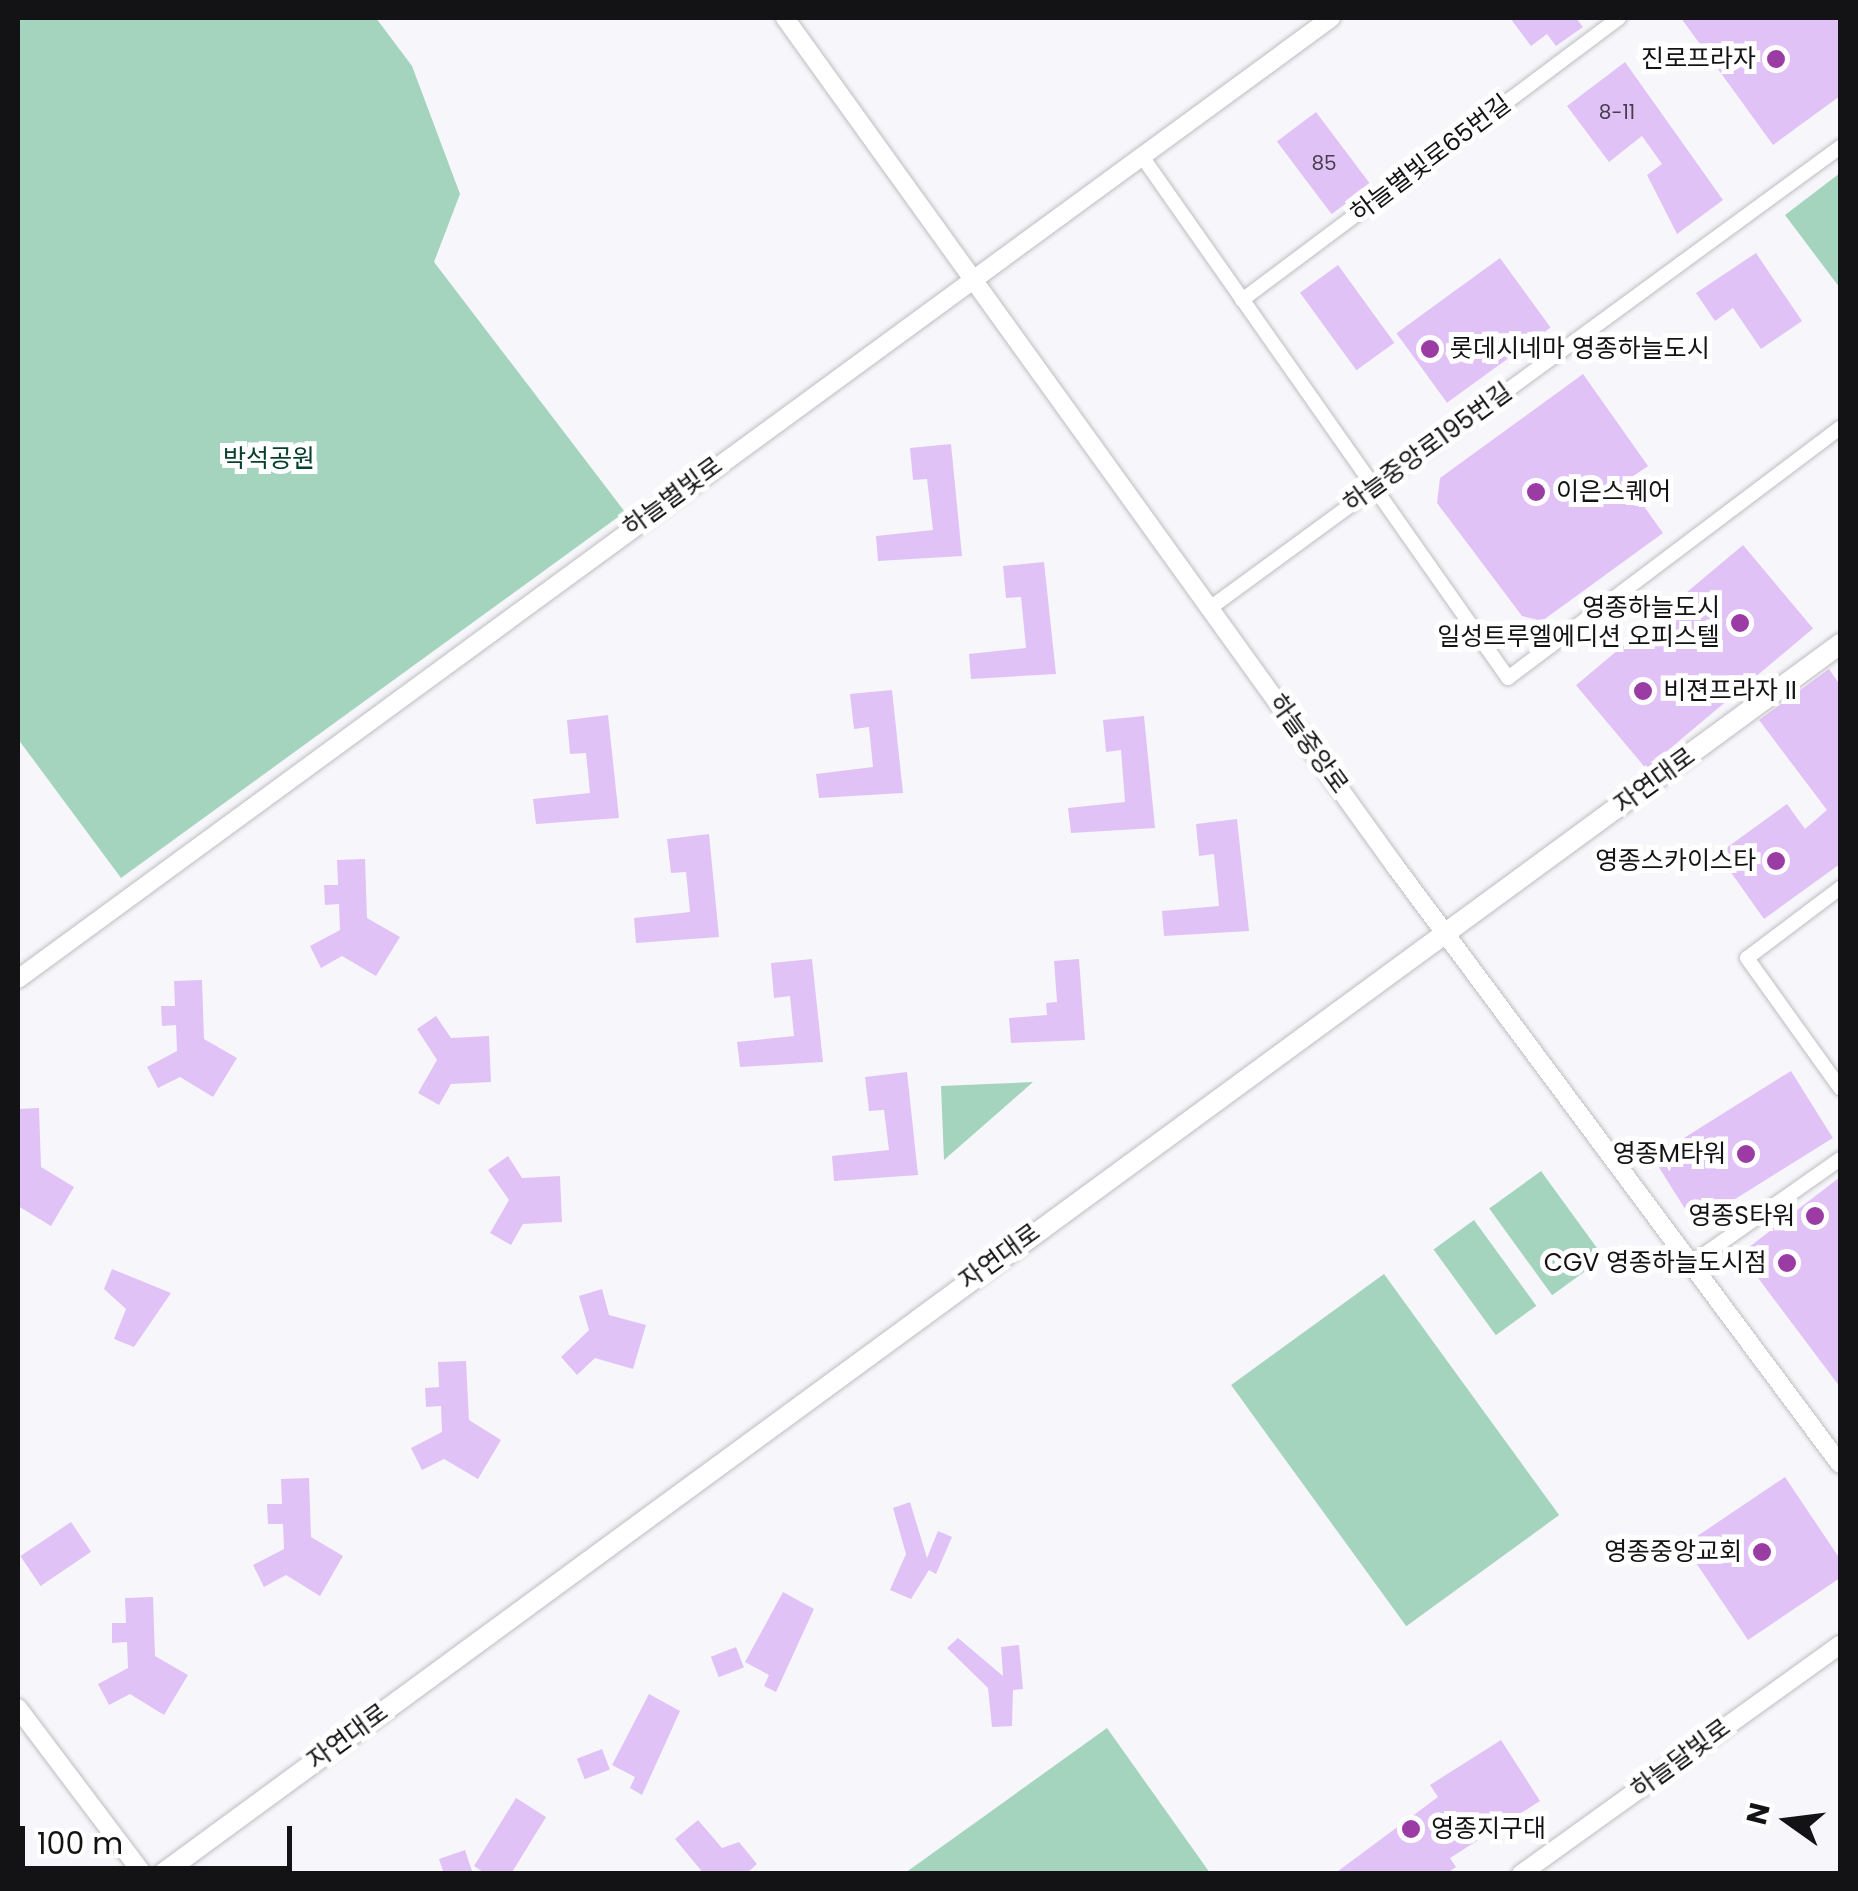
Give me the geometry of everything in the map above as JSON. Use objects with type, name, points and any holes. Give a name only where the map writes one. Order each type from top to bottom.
[{"type":"main road","name":"자연대로","points":[[162,1874],[1444,929],[1840,644]]},
{"type":"street","name":"하늘중앙로","points":[[785,18],[1444,929],[1840,1464]]},
{"type":"street","name":"하늘별빛로","points":[[18,978],[1331,18]]},
{"type":"street","name":"하늘별빛로65번길","points":[[1242,300],[1619,18]]},
{"type":"street","name":"하늘중앙로195번길","points":[[1210,608],[1840,147]]},
{"type":"street","points":[[1141,155],[1508,678],[1840,428]]},
{"type":"street","points":[[1840,888],[1747,958],[1840,1088]]},
{"type":"street","points":[[1692,1263],[1840,1158]]},
{"type":"street","name":"하늘달빛로","points":[[1521,1874],[1840,1645]]},
{"type":"street","points":[[18,1708],[143,1874]]},
{"type":"green space","name":"박석공원","points":[[18,18],[376,18],[412,66],[460,194],[434,262],[625,512],[121,878],[18,739]]},
{"type":"green space","points":[[1840,173],[1840,288],[1785,215]]},
{"type":"green space","points":[[1033,1082],[944,1160],[941,1086]]},
{"type":"green space","points":[[1541,1171],[1604,1258],[1552,1295],[1489,1209]]},
{"type":"green space","points":[[1474,1220],[1536,1306],[1496,1335],[1434,1249]]},
{"type":"green space","points":[[1384,1274],[1559,1515],[1406,1626],[1231,1385]]},
{"type":"green space","points":[[1107,1728],[1210,1873],[905,1873]]},
{"type":"building","points":[[1510,18],[1576,18],[1583,27],[1556,46],[1547,34],[1531,46]]},
{"type":"building","name":"진로프라자","points":[[1681,18],[1840,18],[1840,96],[1773,145]]},
{"type":"building","points":[[1625,62],[1723,200],[1677,234],[1647,175],[1662,164],[1642,136],[1609,162],[1567,106]]},
{"type":"building","points":[[1316,112],[1371,185],[1332,214],[1277,141]]},
{"type":"building","points":[[1756,253],[1802,321],[1761,349],[1733,308],[1715,321],[1696,293]]},
{"type":"building","points":[[1500,258],[1551,328],[1447,403],[1396,333]]},
{"type":"building","points":[[1338,265],[1394,343],[1356,370],[1300,293]]},
{"type":"building","name":"이은스퀘어","points":[[1583,374],[1648,466],[1626,481],[1663,533],[1542,621],[1522,616],[1437,503],[1440,478]]},
{"type":"building","points":[[951,444],[962,556],[878,561],[876,536],[933,530],[927,479],[913,480],[910,448]]},
{"type":"building","points":[[1743,545],[1813,628],[1646,769],[1576,685]]},
{"type":"building","points":[[1044,562],[1056,674],[971,679],[969,654],[1026,648],[1021,597],[1006,598],[1003,566]]},
{"type":"building","points":[[1829,669],[1840,685],[1840,864],[1764,919],[1718,854],[1787,804],[1805,829],[1827,810],[1759,720]]},
{"type":"building","points":[[892,690],[903,793],[819,798],[816,774],[873,767],[869,727],[854,729],[850,694]]},
{"type":"building","points":[[608,715],[619,818],[536,824],[533,799],[590,793],[586,753],[570,754],[567,720]]},
{"type":"building","points":[[1144,716],[1155,828],[1071,833],[1068,808],[1125,802],[1121,750],[1106,752],[1103,720]]},
{"type":"building","points":[[1237,819],[1249,931],[1164,936],[1162,911],[1219,906],[1214,854],[1199,856],[1196,824]]},
{"type":"building","points":[[709,834],[719,937],[636,943],[634,918],[690,912],[686,872],[671,873],[667,839]]},
{"type":"building","points":[[365,859],[367,918],[400,937],[376,976],[342,956],[321,968],[310,946],[340,930],[339,904],[325,905],[324,885],[338,885],[337,860]]},
{"type":"building","points":[[812,959],[823,1062],[740,1067],[737,1042],[794,1036],[790,996],[774,998],[771,963]]},
{"type":"building","points":[[1079,959],[1085,1040],[1011,1043],[1009,1018],[1047,1015],[1046,1003],[1057,1002],[1054,961]]},
{"type":"building","points":[[202,980],[204,1039],[237,1058],[213,1097],[180,1077],[158,1088],[147,1067],[177,1051],[176,1025],[162,1026],[161,1006],[175,1006],[174,981]]},
{"type":"building","points":[[436,1016],[451,1038],[489,1036],[491,1082],[451,1084],[439,1105],[418,1093],[437,1060],[417,1029]]},
{"type":"building","name":"영종M타워","points":[[1791,1071],[1833,1138],[1695,1224],[1653,1157]]},
{"type":"building","points":[[907,1072],[918,1175],[834,1181],[832,1156],[889,1150],[884,1110],[869,1111],[865,1077]]},
{"type":"building","points":[[39,1108],[41,1167],[74,1187],[51,1226],[18,1206],[18,1109]]},
{"type":"building","points":[[508,1156],[522,1178],[560,1176],[562,1222],[523,1224],[511,1245],[490,1233],[509,1200],[488,1170]]},
{"type":"building","name":"영종S타워","points":[[1840,1177],[1840,1387],[1740,1254]]},
{"type":"building","points":[[112,1269],[171,1293],[134,1347],[114,1339],[126,1309],[104,1289]]},
{"type":"building","points":[[602,1289],[609,1315],[646,1325],[633,1369],[595,1358],[577,1375],[561,1357],[589,1330],[579,1296]]},
{"type":"building","points":[[466,1361],[469,1420],[501,1440],[478,1479],[444,1459],[422,1470],[411,1448],[442,1432],[441,1406],[426,1407],[425,1388],[439,1387],[438,1362]]},
{"type":"building","name":"영종중앙교회","points":[[1785,1477],[1840,1559],[1840,1578],[1748,1640],[1684,1545]]},
{"type":"building","points":[[309,1478],[311,1537],[343,1556],[320,1596],[286,1575],[264,1587],[253,1565],[284,1549],[283,1524],[268,1524],[267,1504],[282,1504],[281,1479]]},
{"type":"building","points":[[910,1502],[927,1558],[938,1531],[952,1537],[936,1574],[929,1570],[911,1599],[890,1590],[906,1554],[893,1508]]},
{"type":"building","points":[[71,1522],[91,1552],[41,1586],[20,1556]]},
{"type":"building","points":[[783,1592],[814,1609],[776,1692],[764,1686],[769,1675],[745,1662]]},
{"type":"building","points":[[153,1597],[155,1656],[188,1675],[164,1715],[130,1694],[109,1705],[98,1684],[128,1668],[127,1642],[112,1643],[112,1623],[126,1623],[125,1598]]},
{"type":"building","points":[[958,1638],[1003,1676],[1001,1647],[1019,1645],[1023,1689],[1013,1690],[1012,1726],[992,1727],[988,1688],[947,1648]]},
{"type":"building","points":[[736,1647],[744,1668],[719,1677],[711,1657]]},
{"type":"building","points":[[649,1694],[680,1711],[642,1795],[630,1788],[635,1777],[612,1765]]},
{"type":"building","points":[[1501,1740],[1540,1801],[1450,1858],[1456,1867],[1446,1874],[1334,1874],[1438,1797],[1430,1785]]},
{"type":"building","points":[[602,1749],[610,1770],[585,1779],[577,1759]]},
{"type":"building","points":[[516,1798],[546,1817],[511,1874],[486,1874],[474,1866]]},
{"type":"building","points":[[698,1820],[722,1848],[739,1842],[757,1864],[746,1874],[704,1874],[675,1839]]},
{"type":"building","points":[[465,1850],[473,1874],[444,1874],[439,1859]]},
{"type":"place","name":"진로프라자","points":[[1776,59]]},
{"type":"place","name":"롯데시네마 영종하늘도시","points":[[1430,349]]},
{"type":"place","name":"이은스퀘어","points":[[1536,492]]},
{"type":"place","name":"영종하늘도시 일성트루엘에디션 오피스텔","points":[[1740,623]]},
{"type":"place","name":"비젼프라자 II","points":[[1643,691]]},
{"type":"place","name":"영종스카이스타","points":[[1776,861]]},
{"type":"place","name":"영종M타워","points":[[1746,1154]]},
{"type":"place","name":"영종S타워","points":[[1815,1216]]},
{"type":"place","name":"CGV 영종하늘도시점","points":[[1787,1263]]},
{"type":"place","name":"영종중앙교회","points":[[1762,1552]]},
{"type":"place","name":"영종지구대","points":[[1411,1829]]}]
